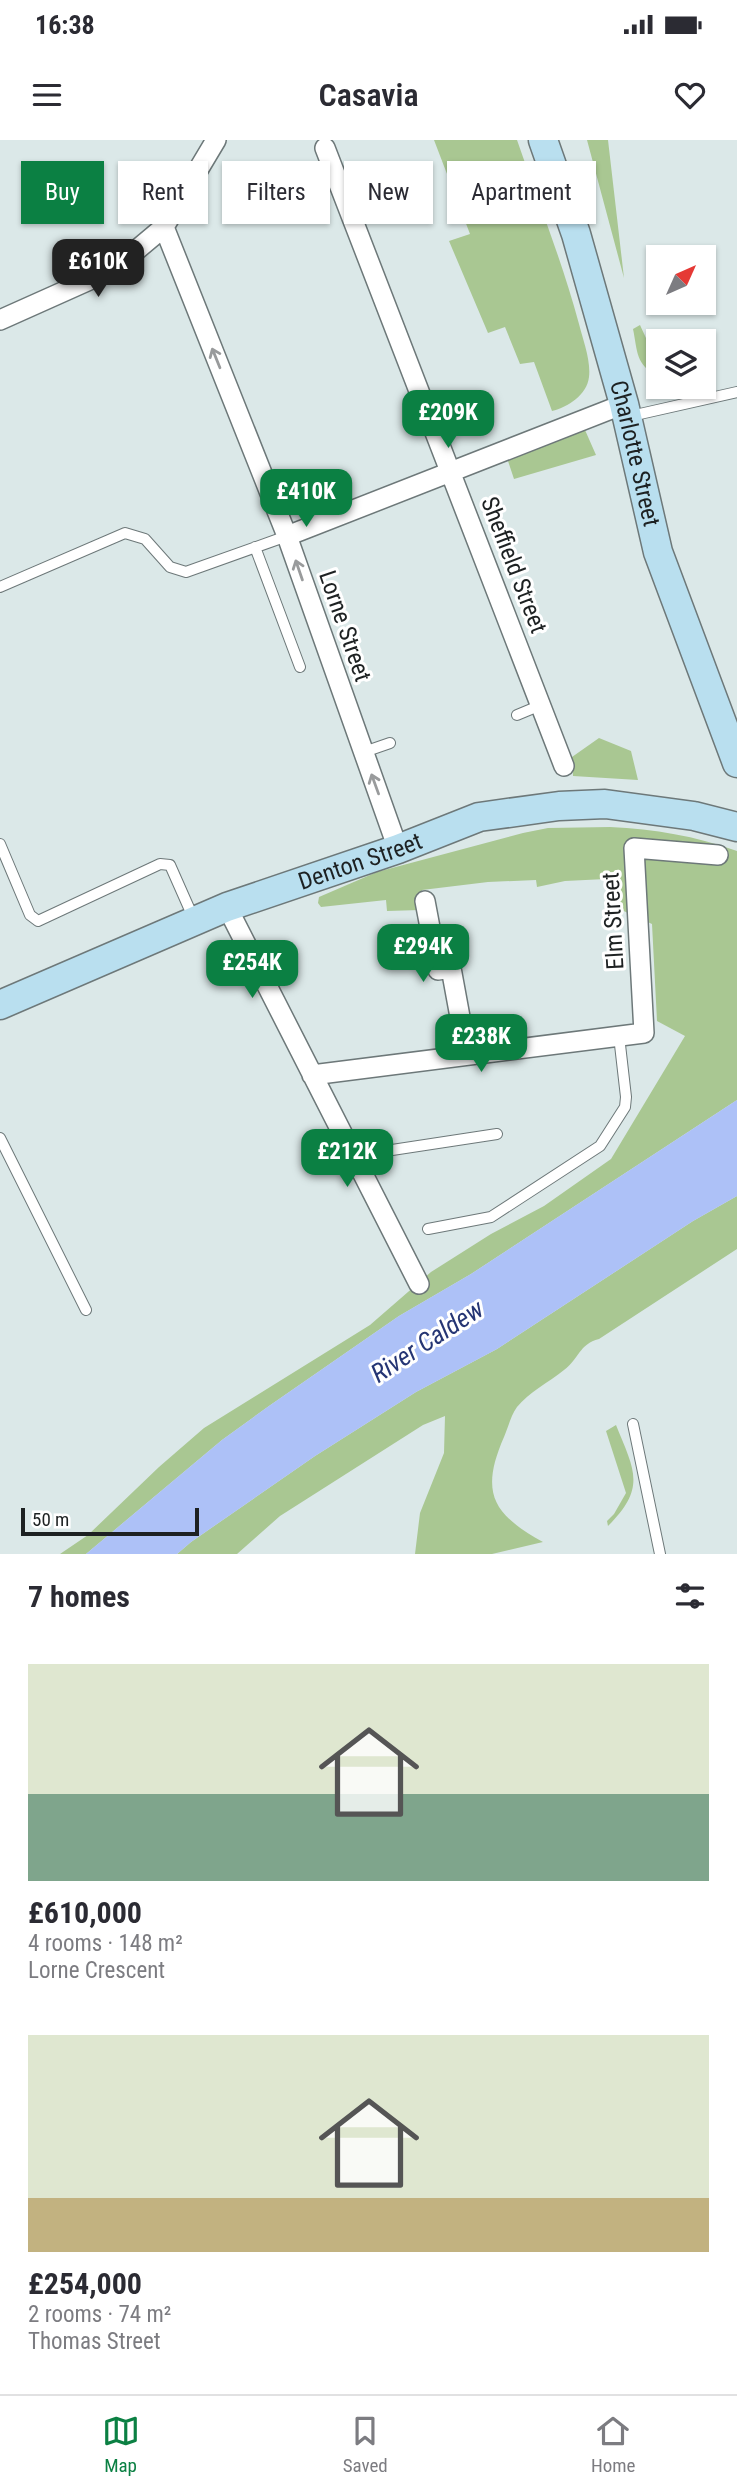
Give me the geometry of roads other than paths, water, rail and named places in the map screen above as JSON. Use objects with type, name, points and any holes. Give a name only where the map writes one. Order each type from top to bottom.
[{"type":"street","points":[[0,320],[114,270],[164,227],[216,140]]},
{"type":"street","name":"Charlotte Street","points":[[543,140],[576,234],[626,410],[658,552],[737,763]]},
{"type":"street","name":"Sheffield Street","points":[[325,148],[564,766]]},
{"type":"street","name":"Lorne Street","points":[[164,227],[287,536],[398,849]]},
{"type":"street","points":[[287,536],[451,471],[626,410]]},
{"type":"street","name":"Denton Street","points":[[0,1005],[227,907],[398,849],[479,817],[559,806],[605,804],[694,816],[737,827]]},
{"type":"street","name":"Elm Street","points":[[619,1036],[644,1033],[634,848],[718,855]]},
{"type":"street","points":[[425,901],[438,970],[451,968],[467,1055]]},
{"type":"street","points":[[227,907],[419,1284]]},
{"type":"street","points":[[312,1075],[619,1036]]},
{"type":"lane","points":[[626,410],[737,392]]},
{"type":"lane","points":[[0,587],[125,533],[145,539],[170,567],[186,572],[287,536]]},
{"type":"lane","points":[[255,547],[300,667]]},
{"type":"lane","points":[[517,715],[541,705]]},
{"type":"lane","points":[[364,752],[390,743]]},
{"type":"lane","points":[[0,844],[30,915],[38,921],[160,864],[170,864],[195,921]]},
{"type":"lane","points":[[428,1229],[491,1217],[600,1146],[625,1107],[619,1036]]},
{"type":"lane","points":[[356,1164],[379,1152],[497,1134]]},
{"type":"lane","points":[[0,1138],[86,1310]]},
{"type":"lane","points":[[633,1424],[660,1554]]},
{"type":"water","name":"River Caldew","points":[[737,1100],[737,1196],[693,1221],[497,1349],[416,1392],[315,1456],[177,1554],[86,1554],[222,1440],[269,1406],[399,1316],[471,1274]]}]
